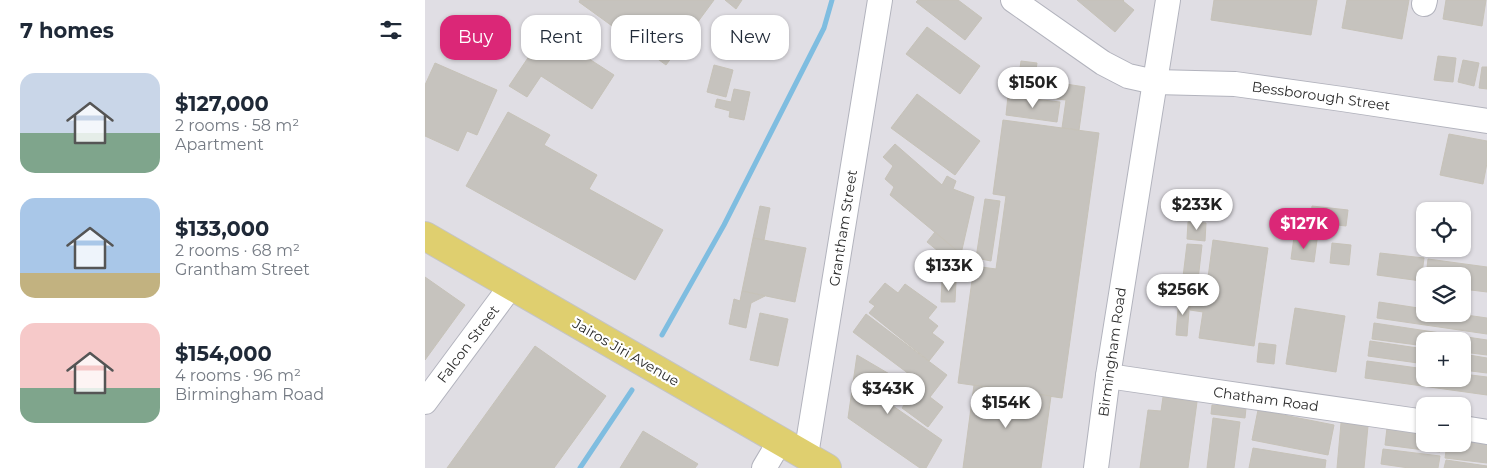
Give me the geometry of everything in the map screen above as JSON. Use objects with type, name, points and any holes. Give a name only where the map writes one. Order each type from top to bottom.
[{"type":"main road","name":"Jairos Jiri Avenue","points":[[425,236],[816,462]]},
{"type":"street","name":"Grantham Street","points":[[816,462],[880,0]]},
{"type":"street","name":"Bessborough Street","points":[[1013,0],[1103,62],[1128,76],[1155,82],[1235,84],[1487,121]]},
{"type":"street","name":"Birmingham Road","points":[[1096,468],[1108,376],[1168,0]]},
{"type":"street","name":"Falcon Street","points":[[425,402],[511,286]]},
{"type":"street","name":"Chatham Road","points":[[1108,376],[1416,421]]},
{"type":"street","points":[[1471,429],[1487,432]]},
{"type":"street","points":[[764,468],[780,441]]},
{"type":"shaded area","points":[[425,0],[1487,0],[1487,468],[425,468]]},
{"type":"building","points":[[580,0],[714,0],[701,18],[701,15],[611,15],[611,25],[601,18],[601,15],[597,15],[579,2]]},
{"type":"building","points":[[725,0],[742,0],[736,9]]},
{"type":"building","points":[[918,0],[958,0],[982,18],[965,40],[916,2]]},
{"type":"building","points":[[1077,0],[1124,0],[1134,10],[1115,32]]},
{"type":"building","points":[[1214,0],[1317,0],[1311,35],[1211,20]]},
{"type":"building","points":[[1347,0],[1409,0],[1402,39],[1342,28]]},
{"type":"building","points":[[1446,0],[1486,0],[1482,26],[1443,19]]},
{"type":"building","points":[[927,27],[980,66],[960,94],[906,54]]},
{"type":"building","points":[[1438,56],[1456,58],[1453,82],[1434,80]]},
{"type":"building","points":[[526,60],[591,60],[614,75],[592,109],[541,76],[527,97],[509,86]]},
{"type":"building","points":[[659,60],[670,60],[666,65]]},
{"type":"building","points":[[1463,60],[1479,63],[1474,86],[1458,82]]},
{"type":"building","points":[[1021,61],[1037,63],[1033,91],[1017,89]]},
{"type":"building","points":[[435,63],[497,90],[477,135],[467,131],[458,151],[425,136],[425,85]]},
{"type":"building","points":[[714,65],[733,70],[726,97],[707,92]]},
{"type":"building","points":[[1482,67],[1487,67],[1487,89],[1479,88]]},
{"type":"building","points":[[1041,72],[1054,73],[1053,82],[1085,87],[1079,130],[1062,128],[1066,100],[1038,97]]},
{"type":"building","points":[[734,89],[750,92],[744,120],[729,117],[730,111],[715,107],[717,99],[731,102]]},
{"type":"building","points":[[917,94],[980,141],[955,175],[891,128]]},
{"type":"building","points":[[1008,96],[1060,102],[1057,122],[1006,115]]},
{"type":"building","points":[[508,112],[550,135],[544,145],[597,175],[589,189],[663,230],[635,280],[466,186]]},
{"type":"building","points":[[1003,120],[1099,133],[1062,398],[958,383],[974,266],[996,269],[1006,196],[993,194]]},
{"type":"building","points":[[1449,134],[1487,141],[1487,163],[1483,184],[1440,175]]},
{"type":"building","points":[[895,144],[942,185],[947,176],[956,181],[953,189],[974,197],[961,254],[890,195],[894,187],[885,179],[893,166],[883,157]]},
{"type":"building","points":[[985,199],[1000,201],[991,261],[976,258]]},
{"type":"building","points":[[1204,200],[1223,201],[1222,216],[1203,215]]},
{"type":"building","points":[[760,206],[770,208],[764,240],[753,238]]},
{"type":"building","points":[[1312,206],[1348,210],[1346,226],[1310,222]]},
{"type":"building","points":[[1188,222],[1206,223],[1205,241],[1187,239]]},
{"type":"building","points":[[935,232],[957,251],[949,260],[927,242]]},
{"type":"building","points":[[1294,237],[1317,240],[1314,262],[1291,259]]},
{"type":"building","points":[[753,238],[806,248],[795,302],[742,291]]},
{"type":"building","points":[[1213,240],[1268,248],[1254,346],[1199,338],[1203,312],[1190,310],[1193,284],[1207,285]]},
{"type":"building","points":[[1332,243],[1351,245],[1349,265],[1330,263]]},
{"type":"building","points":[[1187,244],[1202,245],[1198,280],[1189,279],[1187,294],[1181,293]]},
{"type":"building","points":[[1380,253],[1424,258],[1423,267],[1416,267],[1416,280],[1377,275]]},
{"type":"building","points":[[1428,259],[1487,267],[1487,292],[1471,290],[1471,267],[1427,267]]},
{"type":"building","points":[[425,277],[465,305],[425,360]]},
{"type":"building","points":[[942,281],[956,281],[955,302],[941,302]]},
{"type":"building","points":[[885,283],[898,293],[905,284],[937,307],[928,318],[938,326],[932,333],[944,342],[929,361],[869,313],[875,306],[869,302]]},
{"type":"building","points":[[742,291],[765,296],[751,303],[746,328],[729,324],[734,299],[740,301]]},
{"type":"building","points":[[1179,297],[1190,298],[1187,336],[1176,335]]},
{"type":"building","points":[[1379,302],[1416,308],[1416,322],[1471,322],[1471,316],[1487,318],[1487,334],[1377,318]]},
{"type":"building","points":[[1295,308],[1345,316],[1336,372],[1286,364]]},
{"type":"building","points":[[760,313],[788,319],[778,366],[750,360]]},
{"type":"building","points":[[866,314],[947,375],[930,397],[943,407],[928,427],[902,408],[907,401],[903,398],[917,380],[853,332]]},
{"type":"building","points":[[1374,323],[1434,332],[1416,332],[1416,345],[1372,339]]},
{"type":"building","points":[[1471,338],[1487,340],[1487,355],[1471,353]]},
{"type":"building","points":[[1370,341],[1416,348],[1416,363],[1368,356]]},
{"type":"building","points":[[1259,343],[1276,345],[1274,364],[1257,362]]},
{"type":"building","points":[[535,346],[606,396],[554,468],[447,468]]},
{"type":"building","points":[[857,355],[903,382],[893,406],[942,440],[926,468],[920,468],[848,418]]},
{"type":"building","points":[[1471,355],[1487,358],[1487,373],[1471,371]]},
{"type":"building","points":[[1367,361],[1416,368],[1416,385],[1365,378]]},
{"type":"building","points":[[1471,375],[1487,377],[1487,395],[1430,387],[1471,387]]},
{"type":"building","points":[[974,385],[1051,396],[1041,468],[963,468]]},
{"type":"building","points":[[1163,397],[1197,402],[1188,468],[1140,468],[1148,410],[1161,411]]},
{"type":"building","points":[[1212,405],[1246,408],[1245,418],[1211,414]]},
{"type":"building","points":[[1258,410],[1334,425],[1328,455],[1252,440]]},
{"type":"building","points":[[1213,418],[1240,422],[1234,468],[1207,468]]},
{"type":"building","points":[[1341,423],[1368,426],[1364,468],[1337,468]]},
{"type":"building","points":[[1387,428],[1416,432],[1416,449],[1385,445]]},
{"type":"building","points":[[643,431],[698,464],[695,468],[620,468]]},
{"type":"building","points":[[1471,438],[1487,440],[1487,463],[1445,458],[1446,452],[1471,452]]},
{"type":"building","points":[[1253,448],[1326,460],[1325,468],[1249,468]]},
{"type":"building","points":[[1383,449],[1440,456],[1438,468],[1409,468],[1381,464]]},
{"type":"building","points":[[1446,460],[1487,466],[1487,468],[1444,468]]},
{"type":"waterway","points":[[662,335],[724,225],[824,28],[832,0]]},
{"type":"waterway","points":[[580,468],[632,390]]}]
